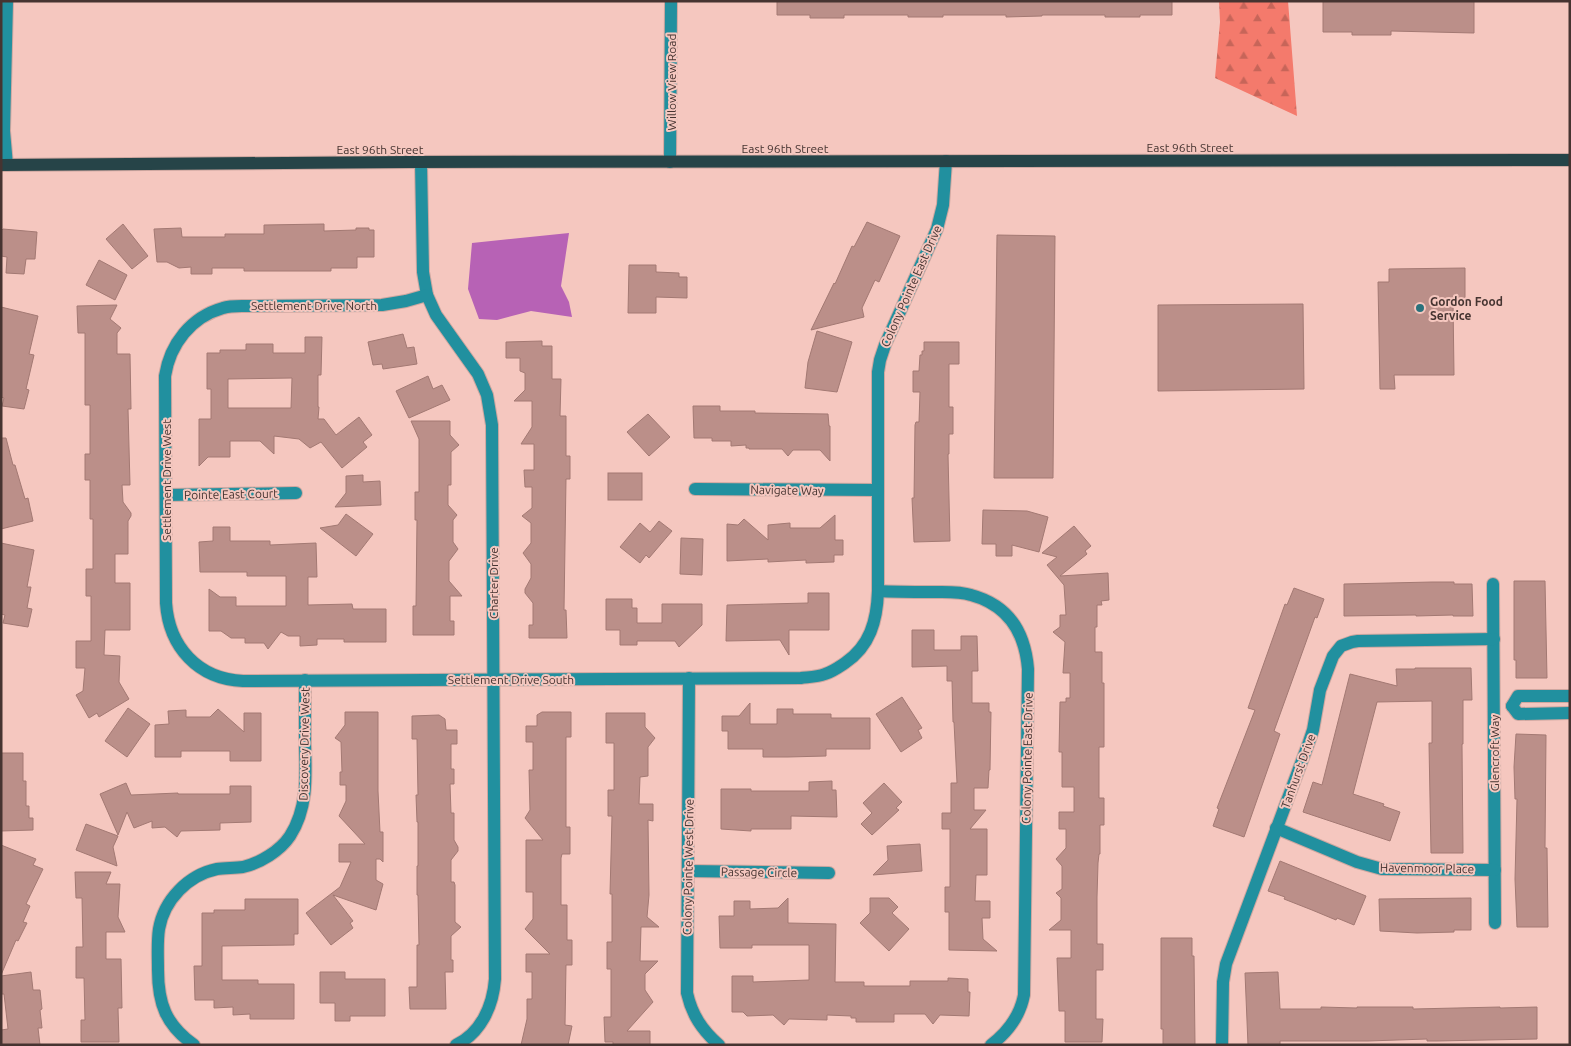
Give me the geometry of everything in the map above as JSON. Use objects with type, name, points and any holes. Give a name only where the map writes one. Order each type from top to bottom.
[{"type":"main road","name":"East 96th Street","points":[[4,165],[420,162],[1570,160]]},
{"type":"street","points":[[4,165],[6,1]]},
{"type":"street","name":"Willow View Road","points":[[670,162],[671,1]]},
{"type":"street","name":"Colony Pointe East Drive","points":[[844,664],[858,652],[871,632],[877,610],[878,372],[880,360],[937,229],[943,205],[946,161]]},
{"type":"street","name":"Charter Drive","points":[[420,162],[423,272],[427,295],[436,315],[478,374],[490,410],[492,442],[495,980],[492,1000],[484,1019],[469,1037],[456,1045]]},
{"type":"street","name":"Settlement Drive North","points":[[202,318],[223,308],[242,306],[382,305],[427,295]]},
{"type":"street","name":"Settlement Drive West","points":[[183,652],[172,632],[167,610],[166,370],[179,339],[190,326],[202,318]]},
{"type":"street","name":"Navigate Way","points":[[695,488],[878,490]]},
{"type":"street","name":"Pointe East Court","points":[[166,495],[296,493]]},
{"type":"street","name":"Glencroft Way","points":[[1493,584],[1495,923]]},
{"type":"street","name":"Colony Pointe East Drive","points":[[878,591],[954,592],[972,595],[995,605],[1009,617],[1019,631],[1025,647],[1028,678],[1023,1000],[1018,1015],[1002,1036],[991,1045]]},
{"type":"street","name":"Tanhurst Drive","points":[[1222,1045],[1223,982],[1226,964],[1313,730],[1320,690],[1333,656],[1341,646],[1358,641],[1494,639]]},
{"type":"street","name":"Settlement Drive South","points":[[183,652],[199,666],[218,677],[243,681],[802,678],[825,674],[844,664]]},
{"type":"street","name":"Colony Pointe West Drive","points":[[690,678],[688,998],[694,1016],[702,1028],[719,1045]]},
{"type":"street","name":"Discovery Drive West","points":[[193,1044],[178,1033],[170,1023],[160,999],[158,987],[158,943],[161,920],[170,902],[181,888],[191,880],[215,870],[245,866],[266,858],[284,843],[293,831],[302,809],[304,794],[305,680]]},
{"type":"street","points":[[1512,706],[1518,696],[1570,696]]},
{"type":"street","points":[[1494,706],[1512,706]]},
{"type":"street","points":[[1512,706],[1518,714],[1570,713]]},
{"type":"street","name":"Havenmoor Place","points":[[1276,828],[1357,862],[1382,869],[1495,870]]},
{"type":"street","name":"Passage Circle","points":[[688,871],[829,872]]},
{"type":"green space","points":[[1219,1],[1288,1],[1297,116],[1215,78],[1220,22]]},
{"type":"shaded area","points":[[569,233],[561,286],[569,302],[572,317],[531,311],[497,320],[479,319],[468,289],[472,243]]},
{"type":"building","points":[[777,1],[1172,1],[1172,15],[1140,15],[1140,17],[1105,17],[1105,15],[1006,17],[1006,15],[943,15],[943,17],[908,17],[908,15],[844,15],[844,18],[810,18],[810,15],[777,15]]},
{"type":"building","points":[[1323,1],[1474,1],[1474,33],[1391,31],[1391,35],[1352,35],[1352,32],[1323,32]]},
{"type":"building","points":[[867,222],[900,236],[879,282],[875,280],[862,308],[864,317],[811,330],[852,246],[854,247]]},
{"type":"building","points":[[123,224],[148,256],[132,269],[106,239]]},
{"type":"building","points":[[324,224],[324,231],[356,230],[356,228],[374,230],[374,257],[357,257],[357,268],[331,268],[331,271],[244,271],[244,268],[212,268],[212,274],[191,274],[191,267],[179,268],[167,262],[157,262],[154,229],[181,228],[182,237],[225,237],[225,234],[264,234],[264,225]]},
{"type":"building","points":[[3,229],[37,232],[35,259],[26,259],[24,274],[6,273],[7,257],[1,256],[1,231]]},
{"type":"building","points":[[997,235],[1055,236],[1053,478],[994,478]]},
{"type":"building","points":[[99,260],[127,275],[115,300],[86,285]]},
{"type":"building","points":[[629,265],[656,265],[656,272],[679,273],[679,277],[687,277],[687,298],[656,297],[656,313],[628,313]]},
{"type":"building","points":[[1465,268],[1465,301],[1453,301],[1454,375],[1394,375],[1395,389],[1380,389],[1378,282],[1389,282],[1389,269]]},
{"type":"building","points":[[1303,304],[1304,389],[1158,391],[1158,305]]},
{"type":"building","points":[[117,305],[110,319],[121,328],[117,333],[117,354],[130,354],[131,409],[128,409],[130,485],[122,485],[123,502],[131,516],[128,521],[128,554],[115,554],[115,583],[130,583],[130,630],[105,630],[104,655],[120,656],[119,682],[129,699],[99,717],[97,713],[89,718],[76,695],[83,691],[85,668],[76,668],[76,641],[91,641],[91,596],[86,596],[86,569],[93,569],[93,519],[90,519],[90,480],[85,480],[85,454],[90,454],[90,405],[85,405],[85,333],[78,333],[77,306]]},
{"type":"building","points":[[1,307],[38,316],[29,354],[34,355],[26,389],[29,390],[24,409],[2,406],[4,398],[1,397]]},
{"type":"building","points":[[817,331],[852,342],[837,392],[805,388],[808,362]]},
{"type":"building","points":[[403,334],[407,348],[414,347],[417,364],[383,369],[382,364],[373,365],[368,342]]},
{"type":"building","points":[[305,337],[322,337],[321,375],[318,375],[318,419],[324,419],[336,435],[359,417],[372,435],[363,442],[367,447],[342,468],[321,442],[310,448],[299,439],[274,436],[274,454],[260,441],[230,441],[230,457],[208,457],[199,466],[199,419],[211,419],[211,389],[207,389],[207,353],[220,353],[220,350],[246,350],[246,344],[273,344],[273,353],[305,353]],"holes":[[[292,378],[291,408],[228,408],[228,379]]]},
{"type":"building","points":[[542,341],[542,346],[552,346],[552,379],[561,379],[560,416],[566,416],[566,456],[570,456],[570,479],[566,479],[564,610],[566,610],[567,638],[529,638],[529,625],[533,625],[533,603],[525,593],[531,578],[531,564],[523,553],[531,543],[531,523],[522,516],[532,508],[532,487],[525,487],[524,470],[534,470],[534,444],[521,444],[532,427],[532,401],[514,401],[525,390],[525,373],[520,371],[520,358],[506,358],[506,342]]},
{"type":"building","points":[[924,342],[959,342],[959,364],[949,364],[949,407],[953,407],[953,434],[949,434],[948,454],[950,541],[914,542],[912,498],[914,498],[915,425],[916,422],[919,422],[920,392],[913,392],[913,371],[919,371],[920,355],[924,351]]},
{"type":"building","points":[[428,376],[433,389],[442,385],[450,400],[409,418],[396,391]]},
{"type":"building","points":[[693,406],[720,406],[720,411],[828,414],[830,461],[820,450],[793,450],[788,456],[782,449],[749,449],[746,448],[746,445],[731,446],[731,441],[712,441],[712,438],[694,438]]},
{"type":"building","points":[[648,414],[670,437],[649,456],[627,432]]},
{"type":"building","points":[[411,421],[450,421],[450,435],[459,445],[451,452],[451,485],[448,485],[448,505],[457,515],[453,520],[453,542],[458,549],[449,561],[449,581],[462,596],[450,596],[450,621],[454,621],[454,635],[413,635],[413,606],[416,606],[417,520],[415,520],[415,492],[419,492],[419,439]]},
{"type":"building","points":[[1,438],[6,438],[25,499],[28,498],[33,521],[1,529]]},
{"type":"building","points":[[608,473],[642,473],[642,500],[608,500]]},
{"type":"building","points":[[363,475],[363,482],[380,481],[381,505],[335,507],[346,493],[346,476]]},
{"type":"building","points":[[983,510],[1027,511],[1048,517],[1039,552],[1012,545],[1012,556],[996,556],[996,544],[982,544]]},
{"type":"building","points":[[346,514],[373,534],[356,556],[320,528],[338,525]]},
{"type":"building","points":[[835,515],[835,540],[843,540],[843,555],[834,555],[834,562],[806,563],[806,560],[768,562],[768,559],[727,561],[727,524],[738,525],[744,519],[768,540],[768,525],[790,523],[790,528],[820,528]]},
{"type":"building","points":[[659,521],[672,531],[649,558],[646,555],[640,563],[620,547],[640,523],[650,532]]},
{"type":"building","points":[[1074,526],[1091,546],[1085,551],[1087,554],[1060,576],[1108,573],[1109,600],[1101,601],[1102,605],[1097,605],[1097,627],[1095,627],[1095,652],[1102,652],[1102,683],[1104,683],[1104,747],[1099,747],[1099,798],[1104,798],[1104,825],[1100,825],[1097,897],[1097,944],[1103,944],[1103,970],[1096,970],[1096,1019],[1103,1019],[1102,1042],[1065,1042],[1065,1011],[1059,1011],[1057,958],[1071,958],[1071,930],[1049,930],[1061,920],[1061,898],[1056,893],[1062,889],[1062,866],[1056,859],[1066,848],[1066,829],[1059,829],[1059,812],[1074,812],[1074,787],[1062,787],[1062,752],[1059,752],[1060,702],[1066,702],[1066,698],[1070,698],[1070,673],[1063,673],[1065,642],[1053,632],[1060,627],[1060,615],[1066,615],[1064,585],[1047,565],[1057,557],[1042,553]]},
{"type":"building","points":[[213,527],[230,527],[230,541],[270,541],[270,545],[316,543],[317,577],[308,577],[308,605],[352,604],[353,609],[386,609],[386,642],[344,642],[344,639],[317,639],[317,645],[300,646],[300,636],[288,636],[281,632],[268,649],[264,643],[245,643],[245,638],[231,638],[221,631],[209,631],[209,589],[220,597],[236,597],[236,606],[286,606],[286,576],[247,576],[247,572],[200,572],[199,542],[213,541]]},
{"type":"building","points":[[681,538],[703,539],[702,575],[680,574]]},
{"type":"building","points":[[1,543],[34,550],[27,587],[31,587],[27,608],[32,609],[28,627],[3,623],[5,615],[1,614]]},
{"type":"building","points":[[1514,581],[1545,581],[1547,678],[1516,678],[1516,660],[1514,660]]},
{"type":"building","points":[[1432,582],[1472,584],[1473,616],[1344,616],[1344,584]]},
{"type":"building","points":[[1294,588],[1324,599],[1317,618],[1315,617],[1274,731],[1280,734],[1244,837],[1213,826],[1219,809],[1217,808],[1255,710],[1248,708],[1285,604],[1287,605]]},
{"type":"building","points":[[808,593],[829,593],[829,630],[789,630],[789,655],[780,640],[726,641],[727,605],[808,603]]},
{"type":"building","points":[[606,599],[632,599],[632,608],[637,608],[637,623],[662,623],[662,604],[702,604],[702,625],[679,647],[675,641],[637,641],[637,645],[620,645],[620,630],[606,630]]},
{"type":"building","points":[[912,630],[934,630],[934,650],[961,650],[961,636],[977,636],[978,671],[972,671],[972,703],[989,703],[989,712],[991,712],[990,770],[988,788],[974,788],[974,810],[986,810],[970,829],[987,829],[987,875],[976,875],[975,901],[990,901],[990,918],[982,918],[983,939],[997,951],[949,950],[949,912],[945,912],[945,887],[950,887],[950,829],[942,829],[942,813],[951,813],[951,783],[957,783],[952,681],[947,681],[947,666],[912,667]]},
{"type":"building","points":[[1471,668],[1472,700],[1463,700],[1463,853],[1431,853],[1429,743],[1432,743],[1432,701],[1377,702],[1353,794],[1384,804],[1383,806],[1400,812],[1390,841],[1303,812],[1313,782],[1322,785],[1350,674],[1397,686],[1396,669]]},
{"type":"building","points":[[902,697],[922,728],[918,730],[922,738],[901,752],[876,714]]},
{"type":"building","points":[[750,703],[750,724],[777,724],[777,709],[793,709],[793,714],[831,714],[831,718],[870,718],[870,749],[826,749],[826,756],[763,757],[763,749],[728,749],[728,731],[722,731],[722,716],[739,716]]},
{"type":"building","points":[[128,708],[150,724],[127,757],[105,741]]},
{"type":"building","points":[[218,709],[244,732],[244,713],[261,713],[261,761],[230,761],[230,751],[181,751],[181,757],[155,757],[155,725],[169,724],[168,711],[186,710],[186,717],[210,717]]},
{"type":"building","points":[[345,712],[378,712],[378,791],[380,832],[383,832],[383,862],[380,859],[376,859],[376,880],[383,884],[376,910],[333,895],[353,921],[350,923],[353,928],[331,945],[306,913],[340,887],[351,862],[339,862],[339,844],[365,844],[339,816],[346,801],[346,785],[340,785],[340,772],[342,772],[341,742],[335,738],[345,725]]},
{"type":"building","points":[[542,712],[571,712],[571,737],[566,737],[566,827],[570,827],[570,854],[562,854],[561,858],[561,905],[567,905],[567,940],[572,940],[572,965],[566,965],[565,1025],[572,1026],[568,1045],[521,1045],[527,1019],[527,999],[532,999],[532,972],[526,972],[526,954],[550,954],[525,929],[533,919],[533,892],[526,892],[526,840],[543,840],[525,818],[530,810],[529,770],[533,770],[533,742],[526,742],[526,726],[537,726],[537,715]]},
{"type":"building","points":[[606,713],[645,713],[645,727],[655,738],[648,747],[648,776],[640,777],[639,804],[653,804],[653,821],[648,820],[649,895],[647,917],[659,927],[641,927],[640,961],[658,961],[645,974],[645,990],[653,1002],[627,1031],[650,1031],[650,1045],[613,1045],[613,1042],[605,1042],[604,1017],[611,1017],[611,969],[607,969],[607,942],[612,942],[612,894],[610,894],[612,816],[608,816],[608,790],[614,790],[614,743],[606,743]]},
{"type":"building","points":[[439,715],[445,719],[446,730],[457,730],[457,744],[451,744],[451,769],[454,769],[454,784],[450,784],[451,813],[454,813],[454,840],[458,851],[451,860],[451,882],[454,882],[455,885],[455,922],[461,927],[451,936],[453,972],[445,972],[446,1009],[410,1009],[409,987],[417,987],[417,945],[419,945],[416,795],[418,795],[417,739],[412,739],[412,716]]},
{"type":"building","points":[[1516,734],[1546,735],[1545,848],[1547,848],[1548,927],[1517,927],[1515,879],[1517,799],[1515,799],[1514,767]]},
{"type":"building","points":[[1,753],[23,753],[23,781],[26,781],[26,806],[29,806],[29,818],[33,818],[33,830],[1,831]]},
{"type":"building","points":[[832,781],[832,790],[836,790],[837,817],[791,816],[791,829],[751,829],[751,831],[721,829],[721,789],[809,791],[809,782]]},
{"type":"building","points":[[126,783],[131,795],[178,793],[230,794],[230,786],[251,786],[251,822],[220,823],[220,830],[181,831],[177,837],[165,827],[152,828],[152,821],[134,828],[127,812],[118,835],[100,794]]},
{"type":"building","points":[[884,783],[902,802],[896,808],[899,810],[872,835],[861,824],[872,813],[863,803]]},
{"type":"building","points":[[86,824],[118,836],[113,847],[117,866],[76,850]]},
{"type":"building","points":[[920,844],[922,871],[873,875],[888,860],[887,846]]},
{"type":"building","points":[[1,845],[36,859],[33,865],[43,869],[26,904],[30,906],[23,922],[27,923],[18,941],[16,940],[1,975]]},
{"type":"building","points":[[1280,861],[1366,896],[1354,925],[1337,918],[1336,920],[1268,891]]},
{"type":"building","points":[[75,872],[111,872],[106,884],[120,884],[118,917],[125,932],[106,932],[106,959],[121,959],[122,1008],[118,1008],[119,1042],[81,1042],[81,1020],[85,1020],[84,978],[76,978],[76,947],[83,947],[82,898],[76,898]]},
{"type":"building","points":[[788,898],[788,923],[836,924],[835,982],[864,982],[864,986],[910,986],[910,981],[948,981],[948,978],[968,979],[968,992],[970,992],[969,1016],[940,1015],[933,1024],[925,1014],[894,1014],[894,1022],[856,1022],[856,1018],[851,1018],[851,1016],[827,1015],[827,1020],[789,1019],[784,1025],[773,1015],[747,1016],[743,1012],[732,1012],[732,976],[753,976],[753,982],[809,980],[809,945],[752,945],[752,948],[720,948],[719,916],[734,916],[734,901],[750,901],[750,909],[778,908]]},
{"type":"building","points":[[870,898],[889,898],[898,907],[892,913],[909,929],[889,951],[860,923],[870,913]]},
{"type":"building","points":[[1471,898],[1471,930],[1417,933],[1380,931],[1379,899]]},
{"type":"building","points":[[245,899],[298,899],[298,934],[294,934],[294,945],[222,946],[222,980],[258,980],[258,984],[294,984],[294,1019],[250,1019],[250,1014],[233,1015],[233,1007],[214,1008],[214,1000],[195,1000],[194,966],[202,966],[202,913],[214,913],[214,910],[245,910]]},
{"type":"building","points":[[1161,938],[1192,938],[1195,1045],[1163,1045],[1163,1029],[1161,1029]]},
{"type":"building","points":[[31,972],[33,990],[40,990],[42,1028],[38,1028],[40,1045],[1,1045],[1,1030],[8,1029],[4,994],[1,994],[1,976]]},
{"type":"building","points":[[320,972],[345,972],[345,979],[385,979],[385,1016],[350,1016],[350,1021],[335,1021],[335,1003],[320,1003]]},
{"type":"building","points":[[1278,972],[1280,1009],[1321,1009],[1321,1007],[1413,1007],[1413,1009],[1537,1007],[1537,1039],[1280,1041],[1280,1045],[1248,1045],[1245,973]]},
{"type":"place","name":"Gordon Food Service","points":[[1420,308]]}]
